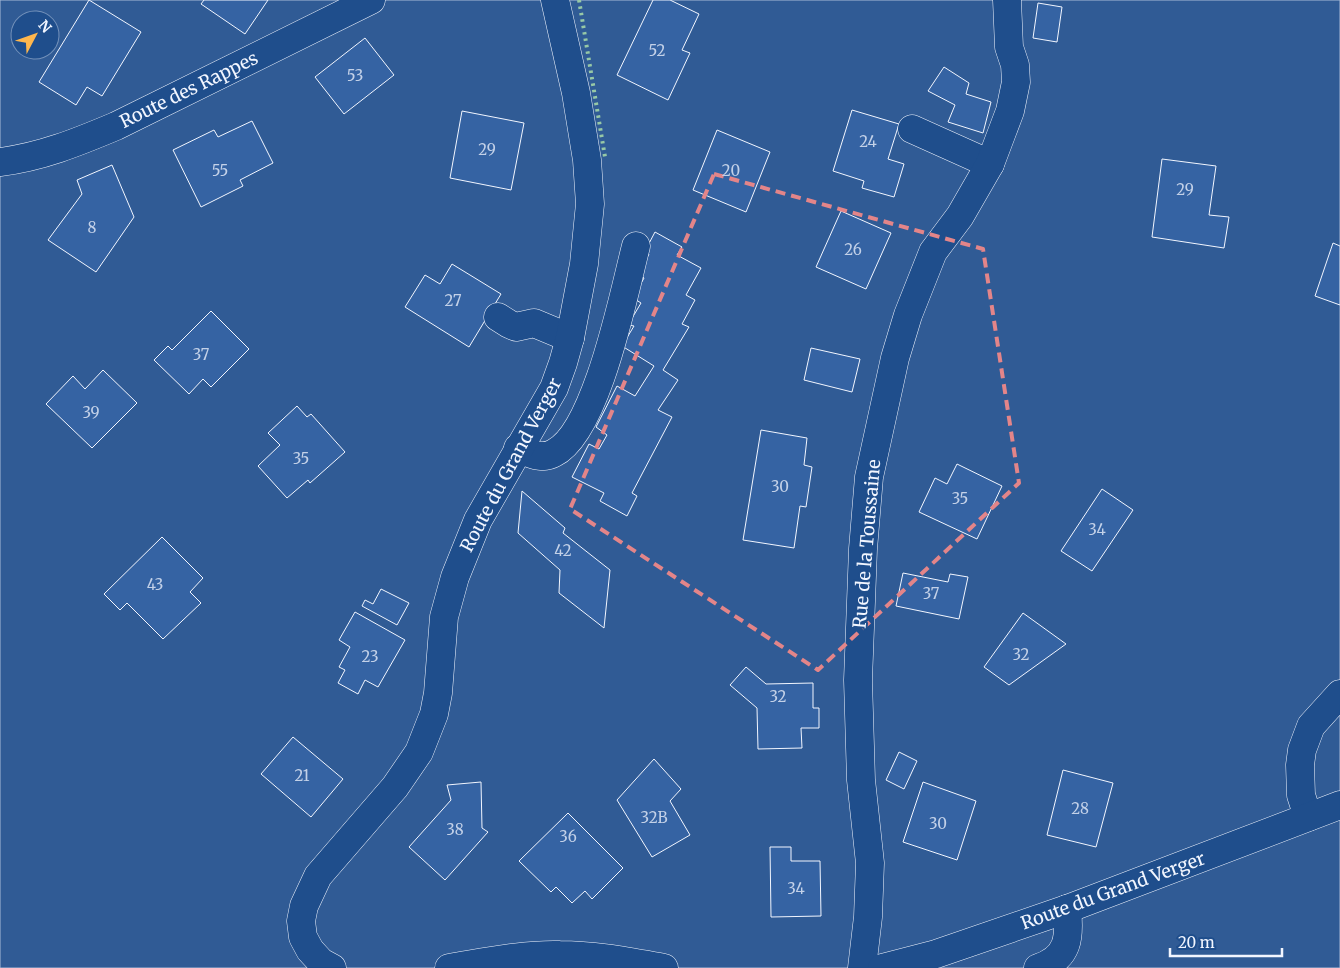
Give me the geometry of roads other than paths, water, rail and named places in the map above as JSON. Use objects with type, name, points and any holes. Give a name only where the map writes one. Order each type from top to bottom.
[{"type":"street","name":"Route des Rappes","points":[[0,162],[34,156],[84,140],[371,0]]},
{"type":"street","name":"Route du Grand Verger","points":[[332,968],[321,962],[310,950],[303,937],[302,921],[304,906],[318,876],[395,787],[418,752],[434,714],[438,693],[444,617],[466,546],[478,520],[518,448],[554,388],[570,338],[584,264],[590,204],[586,160],[576,93],[555,0]]},
{"type":"street","name":"Rue de la Toussaine","points":[[862,968],[868,917],[870,863],[861,780],[858,680],[863,549],[869,477],[895,358],[908,315],[933,252],[960,216],[990,164],[1010,111],[1016,82],[1015,65],[1009,47],[1007,0]]},
{"type":"street","points":[[912,130],[990,164]]},
{"type":"street","points":[[518,448],[530,454],[543,457],[555,453],[576,432],[586,414],[601,376],[636,246]]},
{"type":"street","points":[[498,317],[516,327],[534,322],[570,338]]},
{"type":"street","points":[[1308,817],[1300,795],[1302,750],[1311,726],[1340,694]]},
{"type":"street","name":"Route du Grand Verger","points":[[882,968],[936,954],[1067,909],[1340,805]]},
{"type":"street","points":[[1038,968],[1054,961],[1066,945],[1069,927],[1067,909]]},
{"type":"street","points":[[449,968],[526,956],[560,955],[612,959],[664,968]]}]
